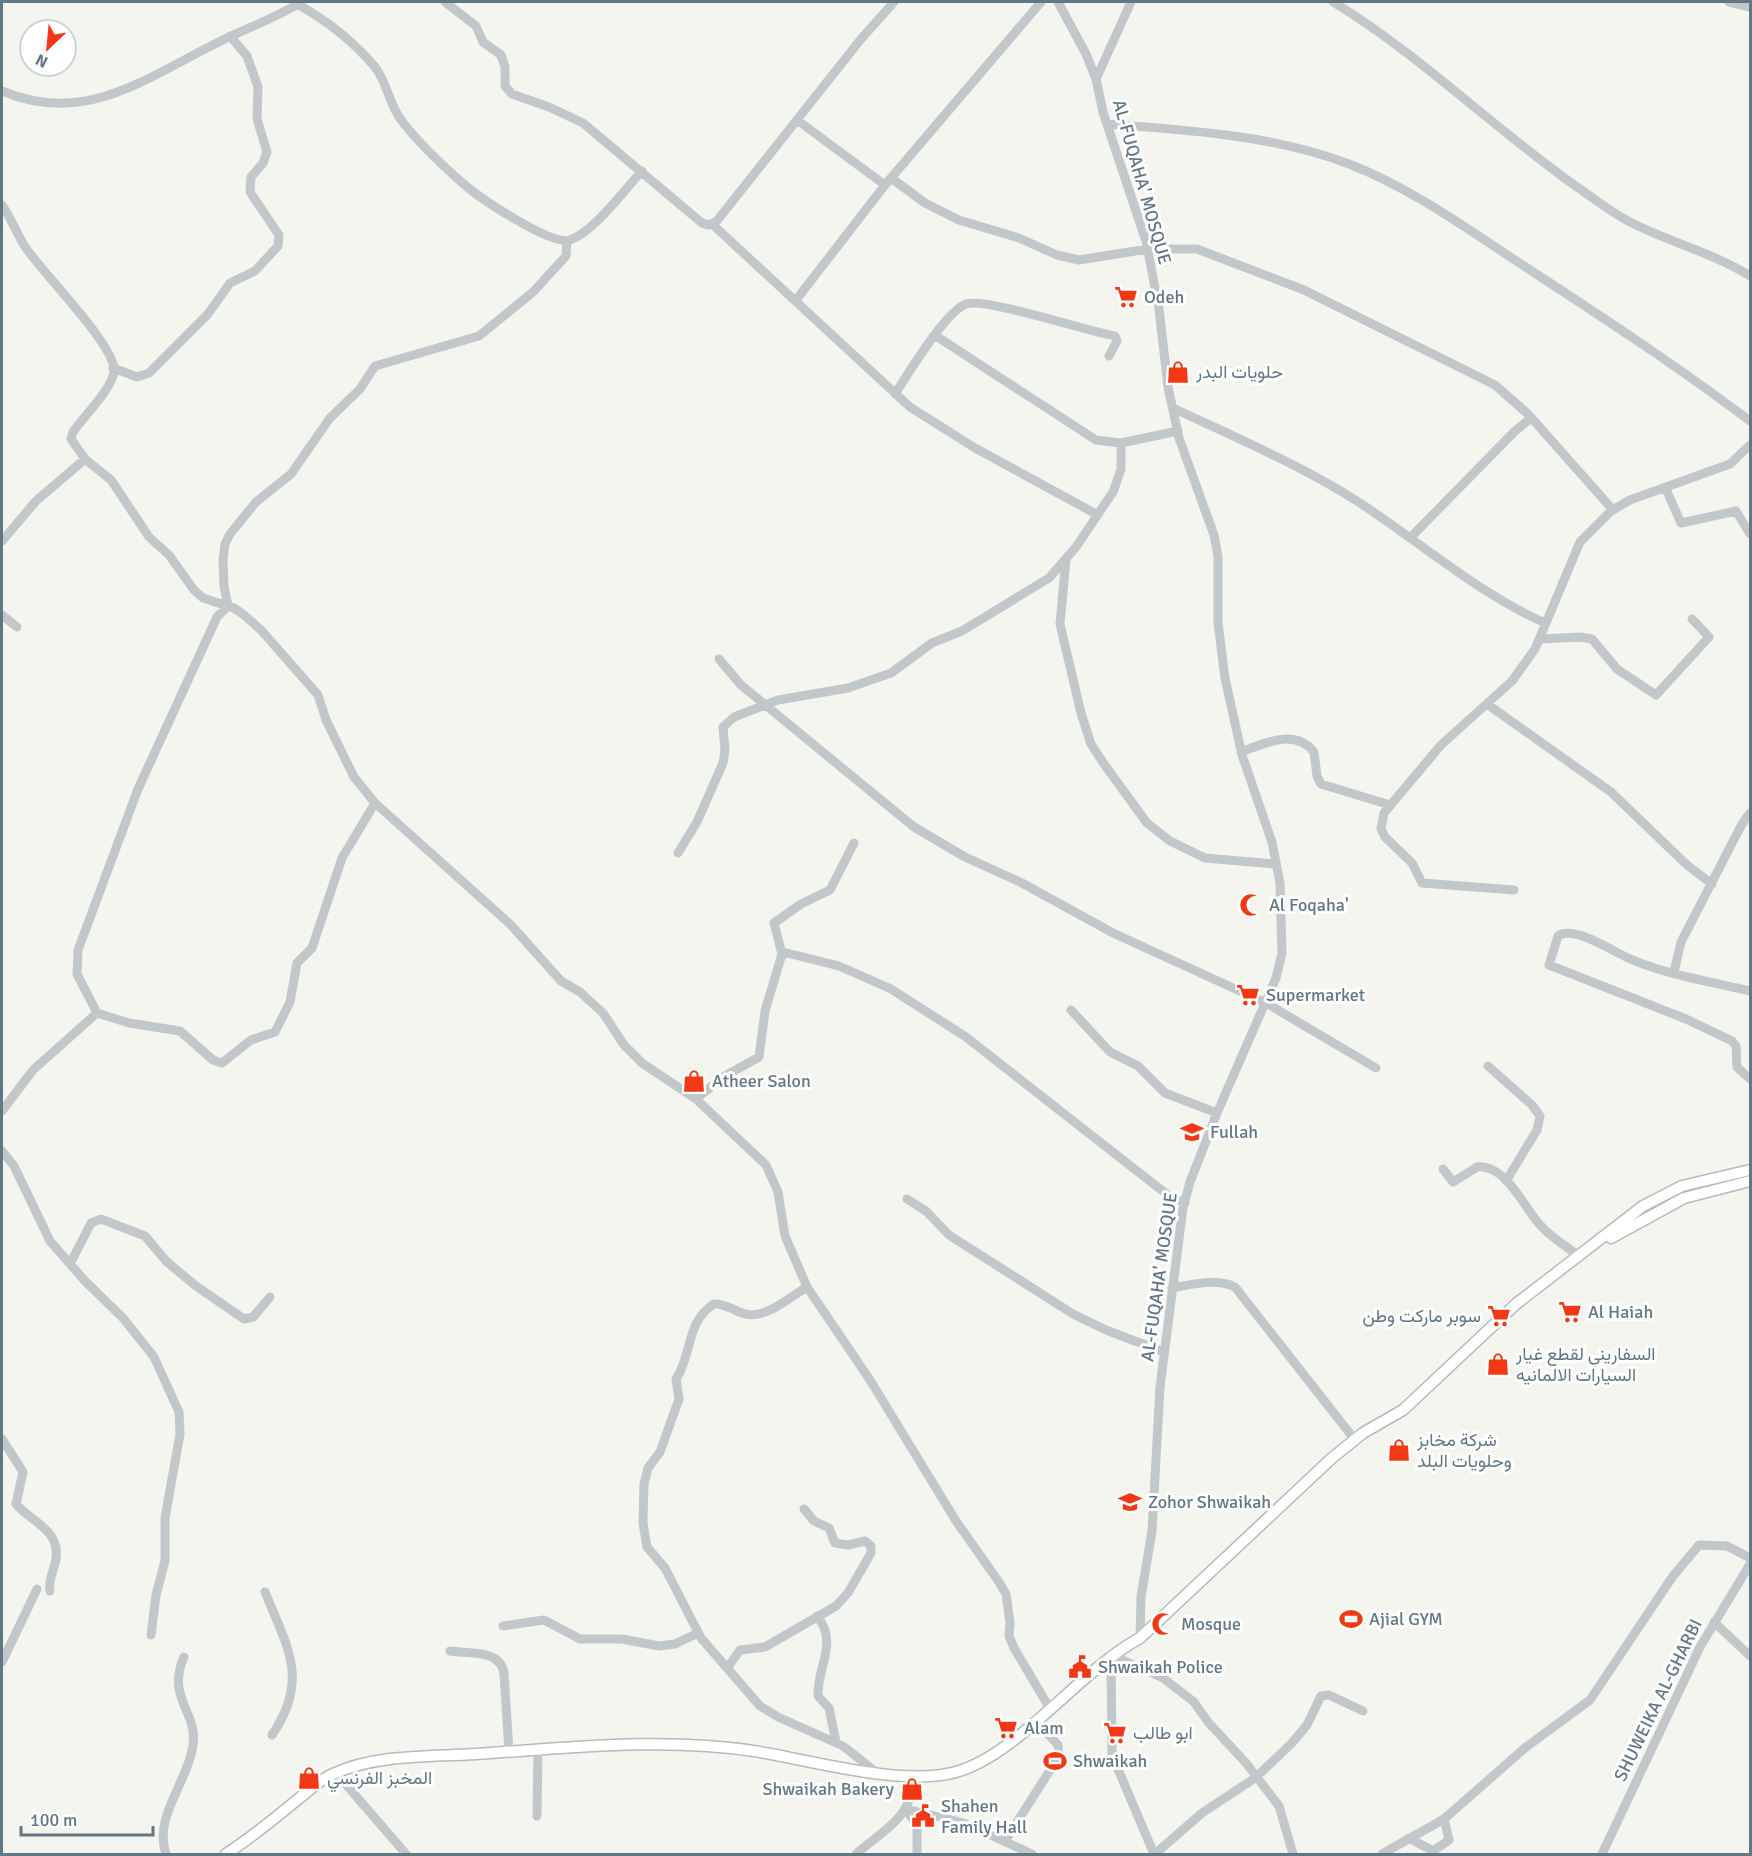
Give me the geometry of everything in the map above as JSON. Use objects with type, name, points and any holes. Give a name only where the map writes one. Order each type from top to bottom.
[{"type":"main road","points":[[226,1854],[318,1783],[336,1773],[385,1761],[538,1750],[700,1745],[876,1772],[942,1775],[966,1768],[988,1756],[1035,1720],[1111,1655],[1140,1638],[1283,1502],[1355,1440],[1403,1410],[1515,1304],[1631,1215],[1663,1195],[1703,1180],[1750,1170]]},
{"type":"main road","points":[[1579,1256],[1672,1203],[1704,1191],[1750,1181]]},
{"type":"street","points":[[445,2],[476,26],[483,42],[501,55],[505,67],[505,86],[512,94],[549,107],[583,123],[702,223],[712,224],[896,394],[936,426],[1098,515]]},
{"type":"street","points":[[712,224],[861,39],[894,2]]},
{"type":"street","points":[[796,300],[888,182],[1041,2]]},
{"type":"street","name":"AL-FUQAHA' MOSQUE","points":[[1058,2],[1086,54],[1096,79],[1107,124],[1148,249],[1160,309],[1173,408],[1183,454],[1214,535],[1218,555],[1218,623],[1225,678],[1241,752],[1272,842],[1283,919],[1282,953],[1266,1003],[1217,1113],[1185,1203],[1164,1352],[1152,1531],[1141,1597],[1140,1638]]},
{"type":"street","points":[[1096,79],[1131,2]]},
{"type":"street","points":[[1333,2],[1416,58],[1459,97],[1578,189],[1621,216],[1750,276]]},
{"type":"street","points":[[1729,2],[1750,8]]},
{"type":"street","points":[[2,91],[23,99],[51,103],[103,97],[148,81],[230,36],[299,3],[335,28],[373,65],[399,117],[467,187],[545,236],[567,241],[599,219],[642,171]]},
{"type":"street","points":[[113,368],[137,377],[149,373],[208,314],[230,283],[255,271],[278,246],[279,235],[253,200],[249,188],[252,177],[263,164],[267,152],[257,119],[258,87],[247,56],[230,36]]},
{"type":"street","points":[[797,120],[888,182],[925,203],[959,220],[1019,238],[1057,255],[1079,260],[1148,249],[1197,249],[1304,290],[1495,385],[1531,418],[1613,510]]},
{"type":"street","points":[[1107,124],[1250,140],[1306,151],[1349,164],[1412,194],[1678,367],[1750,421]]},
{"type":"street","points":[[2,205],[24,246],[87,323],[113,368],[114,372],[101,395],[73,432],[71,439],[84,459],[111,480],[149,537],[169,555],[194,590],[203,598],[228,606],[244,615],[261,630],[318,695],[326,720],[354,777],[375,803],[426,846],[511,925],[561,981],[580,992],[603,1013],[624,1045],[642,1063],[696,1099],[766,1165],[778,1192],[785,1236],[807,1287],[870,1380],[973,1547],[999,1582],[1008,1601],[1009,1636],[1049,1707]]},
{"type":"street","points":[[228,606],[223,568],[225,544],[230,534],[256,502],[291,474],[304,452],[330,418],[360,389],[375,366],[479,336],[540,285],[566,256],[567,241]]},
{"type":"street","points":[[896,394],[936,336],[965,304],[986,304],[1095,334],[1115,336],[1117,340],[1109,356]]},
{"type":"street","points":[[936,336],[1089,436],[1104,442],[1121,443],[1178,431]]},
{"type":"street","points":[[1173,408],[1310,474],[1410,538],[1493,596],[1545,623]]},
{"type":"street","points":[[1410,538],[1514,432],[1531,418]]},
{"type":"street","points":[[678,853],[697,822],[723,763],[723,727],[734,717],[792,696],[848,688],[891,673],[932,643],[962,632],[1049,578],[1113,492],[1121,469],[1121,443]]},
{"type":"street","points":[[1514,890],[1422,883],[1415,867],[1381,829],[1384,813],[1441,745],[1512,681],[1541,639],[1545,623],[1580,542],[1613,510],[1665,487],[1730,464],[1750,445]]},
{"type":"street","points":[[2,541],[36,501],[84,459]]},
{"type":"street","points":[[1665,487],[1681,523],[1736,511],[1750,534]]},
{"type":"street","points":[[1065,559],[1060,624],[1081,713],[1091,744],[1104,764],[1147,823],[1170,841],[1205,858],[1276,864]]},
{"type":"street","points":[[228,606],[217,617],[138,789],[78,950],[77,974],[97,1013],[129,1023],[180,1031],[213,1060],[222,1063],[251,1040],[270,1035],[290,1002],[297,963],[312,948],[342,858],[375,803]]},
{"type":"street","points":[[2,615],[17,627]]},
{"type":"street","points":[[1541,639],[1580,637],[1592,639],[1617,669],[1656,696],[1709,637],[1692,619]]},
{"type":"street","points":[[719,659],[741,685],[914,827],[965,857],[1022,883],[1113,933],[1266,1003],[1376,1068]]},
{"type":"street","points":[[1487,704],[1611,792],[1686,865],[1712,884]]},
{"type":"street","points":[[1241,752],[1273,740],[1297,740],[1314,752],[1317,776],[1321,784],[1390,806]]},
{"type":"street","points":[[1674,972],[1681,942],[1742,824],[1750,813]]},
{"type":"street","points":[[696,1099],[723,1077],[755,1061],[761,1055],[765,1011],[783,952],[774,923],[801,904],[830,890],[854,843]]},
{"type":"street","points":[[1750,991],[1628,958],[1591,939],[1564,933],[1559,935],[1555,942],[1549,965],[1686,1019],[1732,1041],[1736,1046],[1737,1067],[1750,1079]]},
{"type":"street","points":[[783,952],[839,966],[891,989],[966,1037],[1169,1196],[1185,1203]]},
{"type":"street","points":[[1071,1010],[1110,1052],[1138,1066],[1165,1093],[1217,1113]]},
{"type":"street","points":[[2,1111],[33,1070],[97,1013]]},
{"type":"street","points":[[1488,1066],[1540,1116],[1537,1130],[1506,1181]]},
{"type":"street","points":[[2,1150],[14,1166],[50,1241],[123,1318],[154,1358],[179,1412],[180,1434],[165,1518],[165,1561],[156,1595],[151,1635]]},
{"type":"street","points":[[1443,1168],[1453,1182],[1472,1169],[1482,1166],[1506,1181],[1543,1228],[1579,1256]]},
{"type":"street","points":[[908,1199],[926,1211],[955,1239],[1073,1314],[1106,1330],[1164,1352]]},
{"type":"street","points":[[70,1264],[91,1223],[101,1219],[145,1236],[167,1262],[187,1276],[196,1286],[243,1319],[254,1317],[270,1297]]},
{"type":"street","points":[[1172,1288],[1217,1282],[1235,1287],[1355,1440]]},
{"type":"street","points":[[807,1287],[757,1314],[745,1314],[720,1304],[710,1306],[690,1337],[683,1369],[675,1384],[679,1399],[660,1452],[648,1468],[643,1508],[647,1547],[665,1568],[698,1633],[770,1713],[836,1742],[876,1772]]},
{"type":"street","points":[[2,1439],[23,1472],[16,1504],[43,1526],[54,1543],[56,1559],[49,1579],[50,1591]]},
{"type":"street","points":[[728,1667],[740,1650],[765,1647],[836,1606],[848,1593],[872,1549],[869,1543],[863,1541],[848,1545],[837,1544],[832,1539],[829,1528],[814,1521],[804,1509]]},
{"type":"street","points":[[1385,1854],[1408,1838],[1444,1819],[1526,1747],[1590,1700],[1673,1576],[1699,1545],[1727,1546],[1750,1558]]},
{"type":"street","name":"SHUWEIKA AL-GHARBI","points":[[1602,1854],[1684,1680],[1714,1622],[1750,1564]]},
{"type":"street","points":[[2,1662],[37,1589]]},
{"type":"street","points":[[265,1592],[291,1654],[294,1674],[291,1694],[272,1735]]},
{"type":"street","points":[[817,1616],[824,1627],[828,1647],[818,1694],[829,1708],[836,1742]]},
{"type":"street","points":[[503,1626],[544,1620],[580,1639],[622,1639],[659,1646],[683,1641],[698,1633]]},
{"type":"street","points":[[1714,1622],[1750,1656]]},
{"type":"street","points":[[450,1651],[494,1657],[501,1662],[504,1673],[509,1752]]},
{"type":"street","points":[[1293,1854],[1279,1806],[1256,1778],[1246,1763],[1208,1722],[1194,1701],[1163,1678],[1111,1655],[1112,1755],[1154,1854],[1202,1813],[1256,1778],[1303,1731],[1321,1696],[1329,1695],[1363,1711]]},
{"type":"street","points":[[165,1854],[162,1831],[193,1747],[192,1727],[178,1688],[178,1673],[184,1657]]},
{"type":"street","points":[[1005,1840],[1059,1756],[1058,1745],[1035,1720]]},
{"type":"street","points":[[537,1816],[538,1750]]},
{"type":"street","points":[[336,1773],[406,1854]]},
{"type":"street","points":[[856,1854],[896,1822],[906,1809],[911,1796],[912,1775]]},
{"type":"street","points":[[906,1809],[947,1818],[1005,1840],[1032,1854]]},
{"type":"street","points":[[906,1809],[917,1826],[917,1854]]},
{"type":"street","points":[[1408,1838],[1433,1853],[1449,1840],[1444,1819]]},
{"type":"place","name":"Odeh","points":[[1126,297]]},
{"type":"place","name":"حلويات البدر","points":[[1178,372]]},
{"type":"place","name":"Al Foqaha'","points":[[1251,905]]},
{"type":"place","name":"Supermarket","points":[[1248,995]]},
{"type":"place","name":"Atheer Salon","points":[[694,1081]]},
{"type":"place","name":"Fullah","points":[[1192,1132]]},
{"type":"place","name":"Al Haiah","points":[[1570,1312]]},
{"type":"place","name":"سوبر ماركت وطن","points":[[1499,1316]]},
{"type":"place","name":"السفاريني لقطع غيار السيارات الالمانيه","points":[[1498,1364]]},
{"type":"place","name":"شركة مخابز وحلويات البلد","points":[[1399,1450]]},
{"type":"place","name":"Zohor Shwaikah","points":[[1130,1502]]},
{"type":"place","name":"Ajial GYM","points":[[1351,1619]]},
{"type":"place","name":"Mosque","points":[[1163,1624]]},
{"type":"place","name":"Shwaikah Police","points":[[1080,1667]]},
{"type":"place","name":"Alam","points":[[1006,1728]]},
{"type":"place","name":"ابو طالب","points":[[1115,1733]]},
{"type":"place","name":"Shwaikah","points":[[1055,1761]]},
{"type":"place","name":"المخبز الفرنسي","points":[[309,1778]]},
{"type":"place","name":"Shwaikah Bakery","points":[[912,1789]]},
{"type":"place","name":"Shahen Family Hall","points":[[923,1816]]}]
